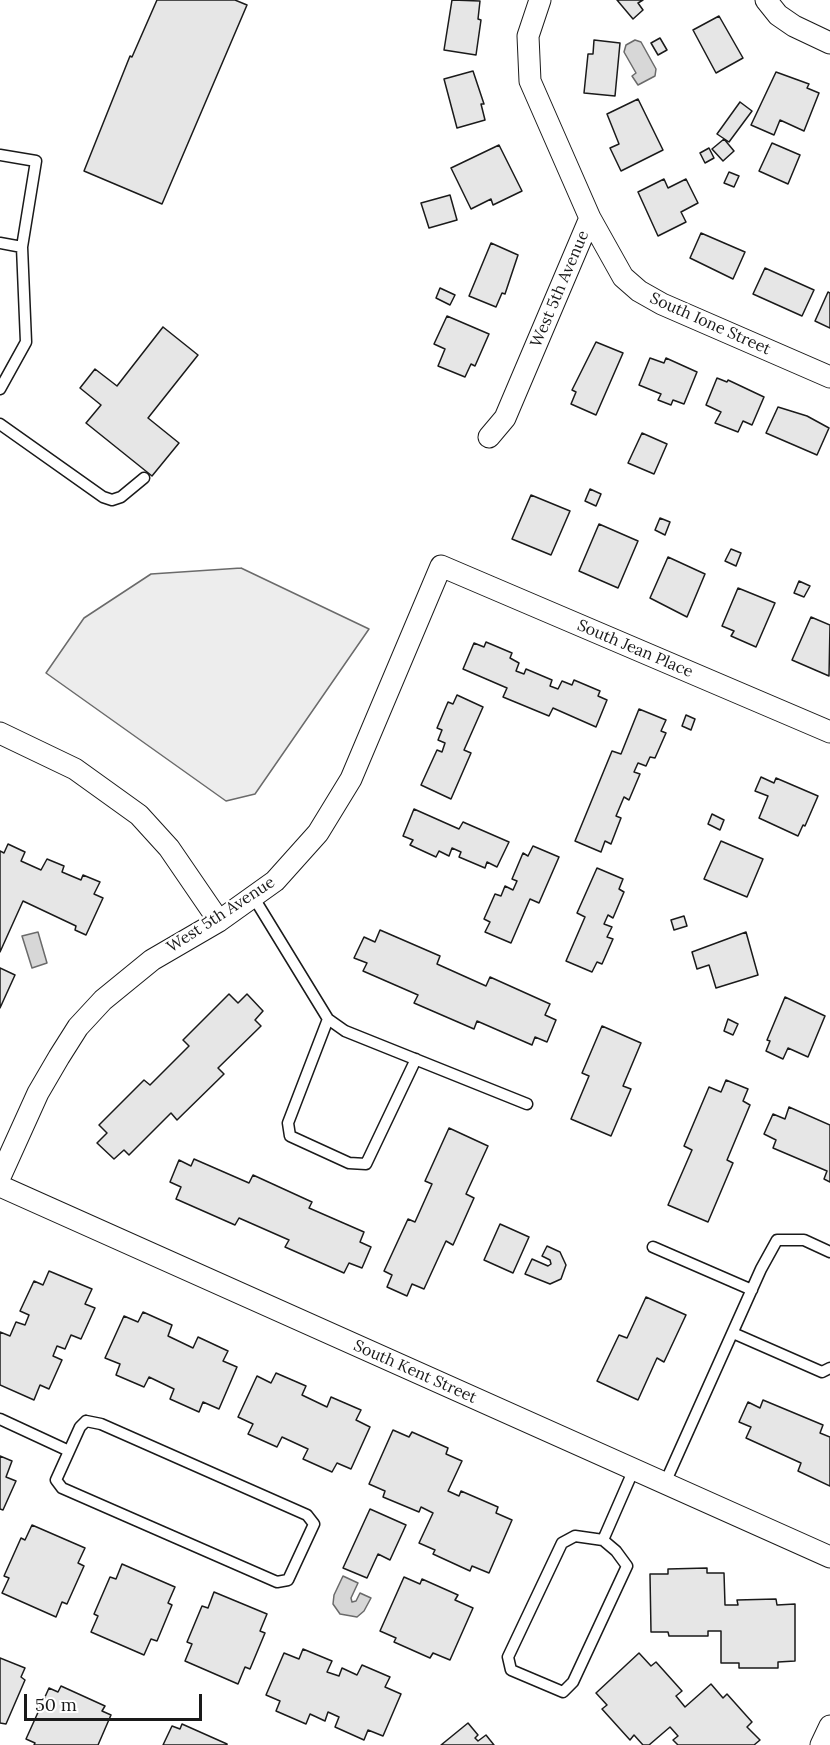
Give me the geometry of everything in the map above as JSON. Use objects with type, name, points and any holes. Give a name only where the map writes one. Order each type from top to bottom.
[{"type":"street","name":"West 5th Avenue","points":[[489,437],[505,418],[590,218],[530,81],[528,36],[540,0]]},
{"type":"street","points":[[766,0],[778,15],[794,26],[830,43]]},
{"type":"street","name":"South Ione Street","points":[[590,218],[623,277],[639,291],[662,304],[830,377]]},
{"type":"street","name":"West 5th Avenue","points":[[0,1177],[38,1093],[78,1027],[103,1000],[152,960],[254,898],[298,858],[337,805],[351,779],[441,566]]},
{"type":"street","name":"South Jean Place","points":[[441,566],[830,732]]},
{"type":"street","points":[[0,733],[75,769],[139,815],[169,848],[219,921]]},
{"type":"street","name":"South Kent Street","points":[[0,1186],[830,1557]]},
{"type":"street","points":[[821,1745],[830,1726]]},
{"type":"lane","points":[[0,155],[36,160],[22,247],[26,342],[0,389]]},
{"type":"lane","points":[[0,243],[22,247]]},
{"type":"lane","points":[[0,424],[103,497],[111,500],[122,497],[144,478]]},
{"type":"lane","points":[[254,898],[328,1019],[345,1030],[527,1104]]},
{"type":"lane","points":[[328,1019],[288,1123],[290,1136],[349,1163],[366,1164],[416,1059]]},
{"type":"lane","points":[[665,1483],[777,1240],[804,1240],[830,1252]]},
{"type":"lane","points":[[653,1247],[752,1290]]},
{"type":"lane","points":[[733,1334],[822,1372],[830,1368]]},
{"type":"lane","points":[[0,1419],[69,1451]]},
{"type":"lane","points":[[86,1421],[101,1424],[307,1515],[314,1524],[288,1580],[277,1582],[62,1488],[56,1480],[69,1451],[80,1427],[86,1421]]},
{"type":"lane","points":[[603,1540],[634,1469]]},
{"type":"lane","points":[[575,1536],[603,1540],[616,1551],[627,1566],[573,1682],[563,1692],[511,1670],[508,1657],[562,1543],[575,1536]]},
{"type":"shaded area","points":[[635,40],[641,42],[656,69],[655,76],[638,85],[632,76],[636,73],[624,52],[626,45]]},
{"type":"shaded area","points":[[241,568],[369,629],[255,794],[226,801],[46,673],[84,618],[151,574]]},
{"type":"shaded area","points":[[38,932],[47,963],[32,968],[22,936]]},
{"type":"shaded area","points":[[343,1576],[358,1583],[351,1598],[352,1602],[356,1601],[360,1593],[371,1598],[364,1611],[357,1617],[340,1614],[333,1604],[334,1595]]},
{"type":"building","points":[[157,0],[235,0],[247,5],[162,204],[84,171],[130,56],[132,57]]},
{"type":"building","points":[[452,0],[480,1],[478,19],[481,20],[476,55],[444,50]]},
{"type":"building","points":[[617,0],[643,0],[638,3],[643,10],[633,19]]},
{"type":"building","points":[[719,16],[743,58],[716,73],[693,30]]},
{"type":"building","points":[[660,38],[667,50],[658,55],[651,43]]},
{"type":"building","points":[[594,40],[620,43],[615,96],[584,93],[588,54],[593,54]]},
{"type":"building","points":[[473,71],[484,104],[481,104],[485,120],[457,128],[444,79]]},
{"type":"building","points":[[776,72],[809,84],[807,88],[819,93],[804,131],[780,120],[774,135],[751,125]]},
{"type":"building","points":[[638,99],[663,150],[621,171],[610,148],[619,144],[607,114]]},
{"type":"building","points":[[740,102],[752,111],[729,142],[717,134]]},
{"type":"building","points":[[724,139],[734,151],[723,161],[712,149]]},
{"type":"building","points":[[772,143],[800,155],[788,184],[759,171]]},
{"type":"building","points":[[499,145],[522,191],[493,205],[491,199],[471,209],[451,168]]},
{"type":"building","points":[[709,148],[714,158],[705,163],[700,153]]},
{"type":"building","points":[[729,172],[739,176],[734,187],[724,183]]},
{"type":"building","points":[[664,179],[668,188],[686,179],[698,203],[681,212],[686,222],[658,236],[638,192]]},
{"type":"building","points":[[450,195],[457,220],[429,228],[421,203]]},
{"type":"building","points":[[701,233],[745,252],[733,279],[690,258]]},
{"type":"building","points":[[491,243],[518,255],[505,294],[502,293],[496,307],[469,296]]},
{"type":"building","points":[[765,268],[814,290],[802,316],[753,294]]},
{"type":"building","points":[[440,288],[455,295],[450,305],[436,298]]},
{"type":"building","points":[[828,292],[830,293],[830,328],[815,321]]},
{"type":"building","points":[[447,316],[489,334],[475,366],[471,364],[465,377],[438,366],[445,349],[434,344]]},
{"type":"building","points":[[163,327],[198,355],[148,418],[179,443],[152,476],[86,423],[101,405],[80,388],[95,369],[117,386]]},
{"type":"building","points":[[596,342],[623,353],[596,415],[571,404],[576,392],[572,390]]},
{"type":"building","points":[[650,358],[664,363],[666,358],[697,372],[684,404],[673,400],[671,405],[658,400],[661,394],[639,385]]},
{"type":"building","points":[[717,378],[727,382],[728,380],[764,397],[752,425],[743,421],[738,432],[715,423],[721,412],[706,405]]},
{"type":"building","points":[[778,407],[807,416],[829,428],[817,455],[766,433]]},
{"type":"building","points":[[642,433],[667,444],[654,474],[628,463]]},
{"type":"building","points":[[590,489],[601,494],[596,506],[585,501]]},
{"type":"building","points":[[531,495],[570,511],[551,555],[512,539]]},
{"type":"building","points":[[660,518],[670,522],[665,535],[655,530]]},
{"type":"building","points":[[599,524],[638,541],[618,588],[579,571]]},
{"type":"building","points":[[731,549],[741,553],[736,566],[725,561]]},
{"type":"building","points":[[668,557],[705,574],[687,617],[650,598]]},
{"type":"building","points":[[799,581],[810,586],[804,597],[794,593]]},
{"type":"building","points":[[738,588],[775,603],[756,647],[731,636],[734,631],[722,626]]},
{"type":"building","points":[[811,617],[830,625],[829,676],[792,660]]},
{"type":"building","points":[[486,642],[512,653],[510,658],[519,663],[516,671],[524,674],[526,669],[552,680],[550,686],[558,689],[562,681],[572,685],[574,680],[600,691],[598,696],[607,700],[596,727],[553,708],[549,716],[503,697],[507,688],[463,669],[474,643],[484,647]]},
{"type":"building","points":[[457,695],[483,707],[464,750],[471,753],[451,799],[421,785],[437,750],[442,752],[445,743],[438,740],[442,730],[437,728],[448,702],[453,704]]},
{"type":"building","points":[[639,709],[666,720],[661,731],[666,733],[655,758],[650,757],[646,766],[638,763],[634,772],[640,774],[629,800],[624,797],[616,816],[621,818],[611,844],[605,841],[601,852],[575,841],[612,751],[621,754]]},
{"type":"building","points":[[686,715],[695,719],[691,730],[682,726]]},
{"type":"building","points":[[761,777],[774,783],[776,778],[818,796],[798,836],[759,818],[768,796],[755,791]]},
{"type":"building","points":[[414,809],[459,829],[463,822],[509,842],[497,867],[487,862],[485,868],[459,857],[461,852],[452,848],[449,856],[439,851],[436,857],[410,845],[413,840],[403,836]]},
{"type":"building","points":[[712,814],[724,820],[720,830],[708,824]]},
{"type":"building","points":[[721,841],[763,859],[747,897],[704,879]]},
{"type":"building","points":[[8,844],[25,852],[21,861],[41,870],[47,859],[64,866],[62,872],[81,880],[83,875],[100,882],[94,894],[103,898],[86,935],[75,930],[76,926],[23,901],[0,952],[0,851],[4,853]]},
{"type":"building","points":[[533,846],[559,857],[539,903],[530,899],[511,943],[485,932],[490,922],[484,919],[495,894],[501,896],[505,886],[513,890],[517,881],[512,879],[523,853],[528,856]]},
{"type":"building","points":[[597,868],[623,879],[619,889],[624,892],[613,918],[608,915],[604,924],[612,927],[607,937],[613,939],[602,964],[597,962],[592,972],[566,961],[585,917],[577,913]]},
{"type":"building","points":[[684,916],[687,926],[674,930],[671,920]]},
{"type":"building","points":[[380,930],[440,956],[437,964],[486,986],[490,977],[550,1004],[545,1015],[556,1020],[547,1042],[535,1037],[532,1045],[477,1021],[474,1029],[414,1003],[418,995],[363,971],[367,963],[354,958],[364,937],[375,942]]},
{"type":"building","points":[[746,932],[758,975],[716,988],[709,965],[697,969],[692,952]]},
{"type":"building","points":[[0,968],[15,975],[0,1008]]},
{"type":"building","points":[[229,994],[238,1003],[247,994],[263,1011],[255,1020],[261,1026],[218,1068],[224,1074],[177,1120],[171,1113],[129,1155],[124,1150],[114,1159],[97,1143],[107,1133],[99,1125],[144,1080],[150,1085],[189,1046],[183,1040]]},
{"type":"building","points":[[785,997],[825,1016],[808,1057],[788,1048],[783,1059],[766,1051],[770,1041],[767,1040]]},
{"type":"building","points":[[728,1019],[738,1024],[733,1035],[724,1031]]},
{"type":"building","points":[[602,1026],[641,1043],[623,1086],[631,1089],[611,1136],[571,1119],[589,1076],[582,1073]]},
{"type":"building","points":[[726,1080],[748,1089],[743,1101],[750,1105],[727,1160],[733,1163],[708,1222],[668,1205],[692,1150],[684,1146],[709,1087],[721,1092]]},
{"type":"building","points":[[789,1107],[830,1125],[830,1182],[824,1179],[827,1171],[773,1148],[776,1140],[764,1134],[773,1114],[785,1119]]},
{"type":"building","points":[[449,1128],[488,1146],[466,1194],[474,1198],[453,1245],[446,1241],[424,1289],[412,1284],[407,1296],[387,1287],[392,1275],[384,1271],[408,1219],[415,1222],[432,1184],[425,1181]]},
{"type":"building","points":[[194,1159],[249,1183],[253,1175],[312,1202],[309,1208],[364,1232],[360,1242],[371,1247],[362,1268],[349,1263],[344,1273],[285,1247],[289,1240],[239,1218],[235,1225],[176,1199],[181,1187],[170,1182],[179,1160],[191,1166]]},
{"type":"building","points":[[500,1224],[529,1237],[513,1273],[484,1260]]},
{"type":"building","points":[[547,1246],[560,1252],[566,1265],[561,1279],[550,1284],[525,1274],[532,1259],[548,1266],[551,1264],[550,1260],[542,1256]]},
{"type":"building","points":[[49,1271],[92,1289],[85,1304],[95,1308],[81,1339],[71,1335],[65,1349],[57,1346],[53,1356],[62,1360],[49,1389],[40,1385],[34,1400],[0,1385],[0,1332],[10,1336],[16,1322],[25,1325],[29,1315],[20,1311],[34,1281],[43,1285]]},
{"type":"building","points":[[646,1297],[686,1315],[664,1362],[657,1358],[638,1400],[597,1381],[619,1335],[627,1338]]},
{"type":"building","points":[[143,1312],[172,1325],[168,1336],[193,1348],[198,1337],[228,1351],[223,1361],[237,1367],[219,1409],[203,1402],[199,1412],[170,1399],[174,1389],[149,1377],[144,1387],[116,1375],[120,1364],[105,1358],[124,1316],[138,1322]]},
{"type":"building","points":[[276,1373],[306,1386],[302,1395],[327,1407],[331,1397],[361,1410],[356,1420],[370,1427],[351,1469],[337,1463],[332,1472],[303,1459],[308,1449],[282,1437],[277,1447],[248,1434],[253,1424],[238,1417],[257,1376],[271,1383]]},
{"type":"building","points":[[763,1400],[823,1425],[820,1433],[830,1437],[830,1486],[798,1471],[801,1463],[746,1438],[751,1427],[739,1422],[748,1402],[760,1408]]},
{"type":"building","points":[[393,1430],[409,1437],[412,1432],[448,1448],[446,1454],[462,1461],[448,1491],[459,1496],[461,1491],[498,1507],[496,1513],[512,1520],[489,1573],[472,1566],[470,1571],[433,1554],[435,1550],[419,1543],[433,1513],[421,1507],[419,1512],[383,1497],[385,1491],[369,1484]]},
{"type":"building","points":[[0,1456],[12,1461],[6,1477],[16,1481],[3,1510],[0,1509]]},
{"type":"building","points":[[370,1509],[406,1525],[390,1560],[378,1554],[367,1578],[343,1568]]},
{"type":"building","points":[[32,1525],[85,1548],[78,1563],[84,1566],[67,1604],[62,1602],[56,1617],[2,1593],[9,1578],[4,1576],[21,1538],[25,1540]]},
{"type":"building","points":[[122,1564],[175,1587],[168,1603],[172,1605],[157,1641],[151,1639],[144,1655],[91,1632],[98,1616],[94,1614],[110,1577],[116,1579]]},
{"type":"building","points":[[707,1568],[707,1573],[724,1573],[725,1605],[738,1605],[737,1600],[776,1599],[777,1605],[795,1604],[795,1661],[778,1662],[778,1668],[739,1668],[739,1663],[721,1663],[721,1631],[708,1631],[708,1636],[669,1636],[668,1632],[651,1632],[650,1574],[668,1574],[668,1569]]},
{"type":"building","points":[[404,1577],[420,1584],[422,1579],[458,1595],[455,1600],[473,1608],[450,1660],[433,1653],[430,1658],[394,1642],[396,1638],[380,1631]]},
{"type":"building","points":[[214,1592],[267,1614],[260,1631],[265,1633],[250,1669],[245,1667],[238,1684],[185,1661],[192,1644],[187,1642],[202,1606],[208,1608]]},
{"type":"building","points":[[303,1649],[332,1661],[327,1672],[339,1676],[342,1668],[357,1675],[362,1665],[390,1677],[385,1687],[401,1694],[383,1736],[368,1730],[364,1740],[335,1727],[339,1717],[328,1712],[325,1721],[310,1714],[306,1724],[276,1711],[280,1701],[266,1695],[284,1653],[299,1659]]},
{"type":"building","points":[[639,1653],[651,1666],[656,1662],[682,1691],[676,1696],[685,1707],[711,1684],[723,1698],[727,1694],[752,1722],[747,1727],[760,1740],[754,1745],[678,1745],[673,1740],[678,1736],[670,1727],[649,1745],[643,1745],[634,1735],[630,1740],[602,1709],[607,1705],[596,1693]]},
{"type":"building","points":[[0,1658],[25,1668],[21,1677],[25,1680],[6,1724],[0,1723]]},
{"type":"building","points":[[61,1686],[105,1706],[102,1711],[111,1715],[98,1745],[34,1745],[35,1743],[26,1739],[49,1688],[58,1692]]},
{"type":"building","points":[[468,1723],[478,1735],[475,1738],[478,1741],[486,1735],[494,1745],[441,1745]]},
{"type":"building","points":[[182,1724],[227,1745],[163,1745],[172,1726],[180,1729]]}]
